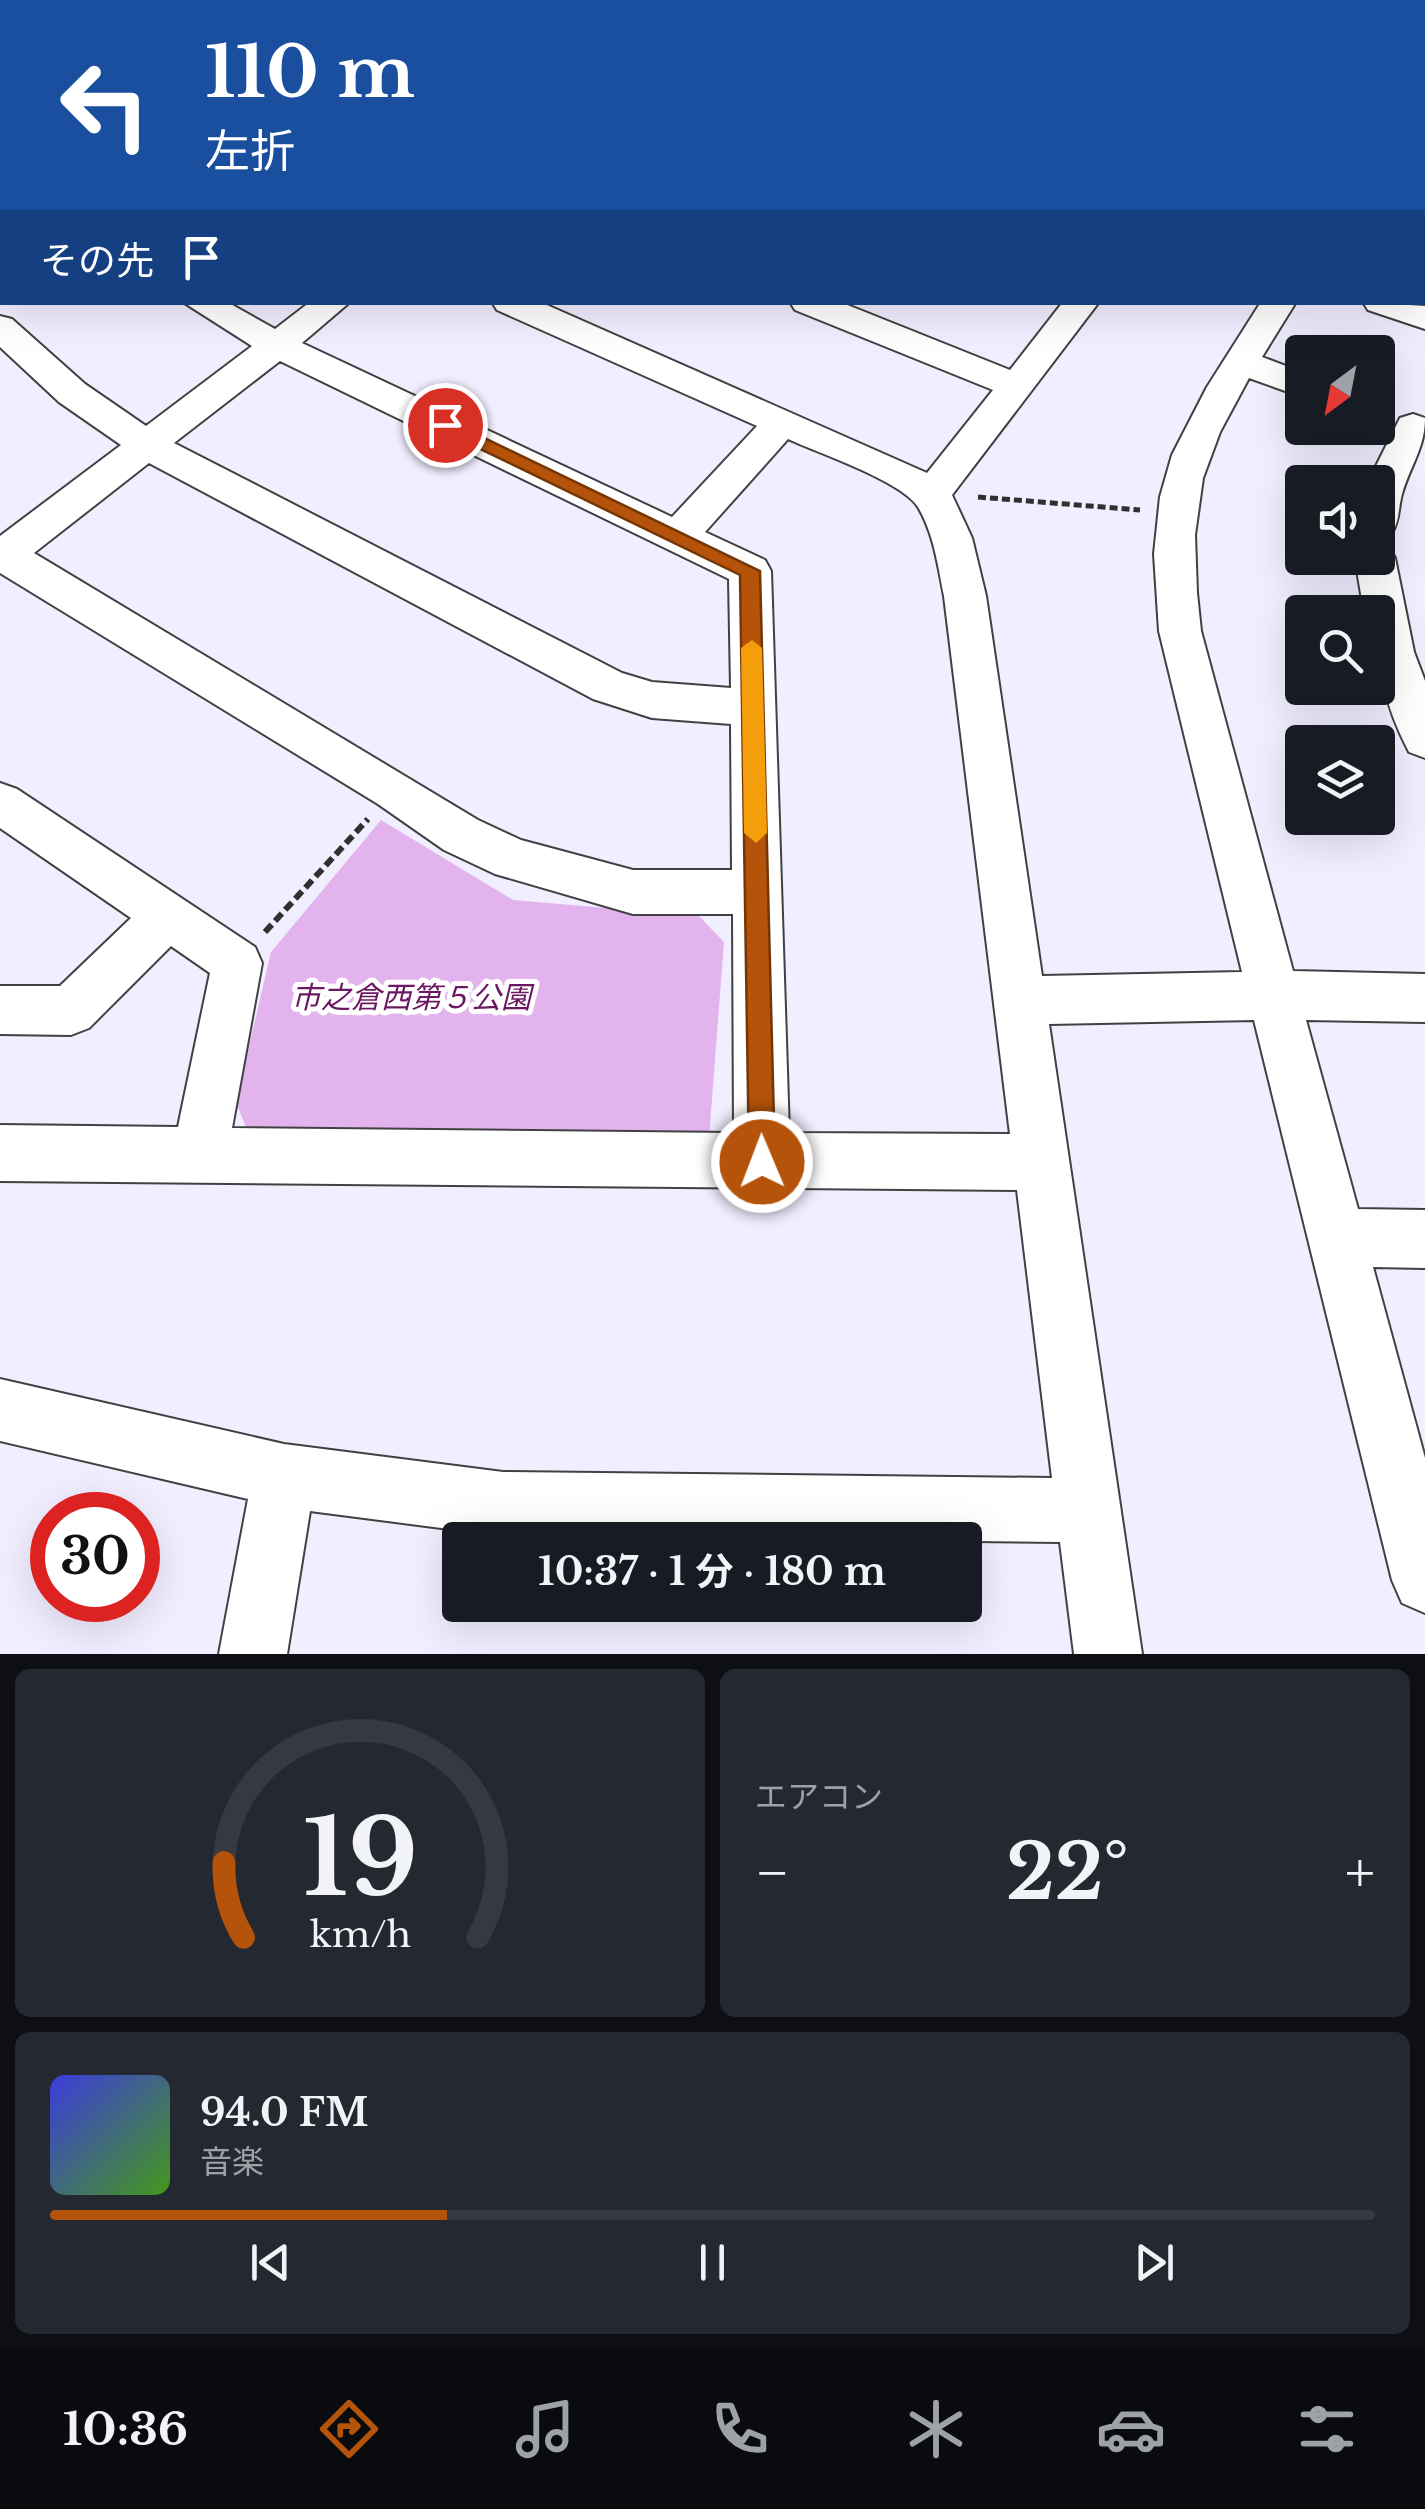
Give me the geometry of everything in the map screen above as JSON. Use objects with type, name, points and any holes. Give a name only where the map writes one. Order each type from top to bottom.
[{"type":"street","points":[[205,305],[278,346],[750,571],[762,1162]]},
{"type":"street","points":[[329,305],[1,555],[394,790],[461,835],[512,860],[633,892],[757,892]]},
{"type":"street","points":[[516,305],[896,472],[932,494],[952,538],[965,596],[1085,1510],[1108,1654]]},
{"type":"street","points":[[814,305],[1016,386]]},
{"type":"street","points":[[932,494],[1080,305]]},
{"type":"street","points":[[1277,305],[1200,438],[1184,478],[1174,570],[1180,631],[1422,1560]]},
{"type":"street","points":[[1388,305],[1425,318]]},
{"type":"street","points":[[0,328],[72,393],[148,446],[609,687],[652,700],[753,708]]},
{"type":"street","points":[[1242,362],[1285,378]]},
{"type":"street","points":[[679,535],[784,421]]},
{"type":"street","points":[[1392,465],[1405,424]]},
{"type":"street","points":[[1378,575],[1392,652],[1425,740]]},
{"type":"street","points":[[0,803],[165,918],[238,963],[200,1153]]},
{"type":"street","points":[[0,1010],[71,1011],[165,918]]},
{"type":"street","points":[[1018,1001],[1273,995],[1425,998]]},
{"type":"street","points":[[0,1154],[1039,1162]]},
{"type":"street","points":[[1336,1238],[1425,1239]]},
{"type":"street","points":[[0,1410],[284,1476],[503,1504],[1085,1510]]},
{"type":"street","points":[[254,1654],[284,1476]]},
{"type":"path","points":[[932,494],[1178,513]]},
{"type":"path","points":[[238,963],[394,790]]},
{"type":"green space","name":"市之倉西第５公園","points":[[381,820],[513,900],[699,916],[724,942],[709,1139],[247,1130],[236,1102],[271,952]]},
{"type":"slow traffic","points":[[752,648],[756,833]]},
{"type":"route","points":[[445,425],[750,571],[762,1162]]}]
